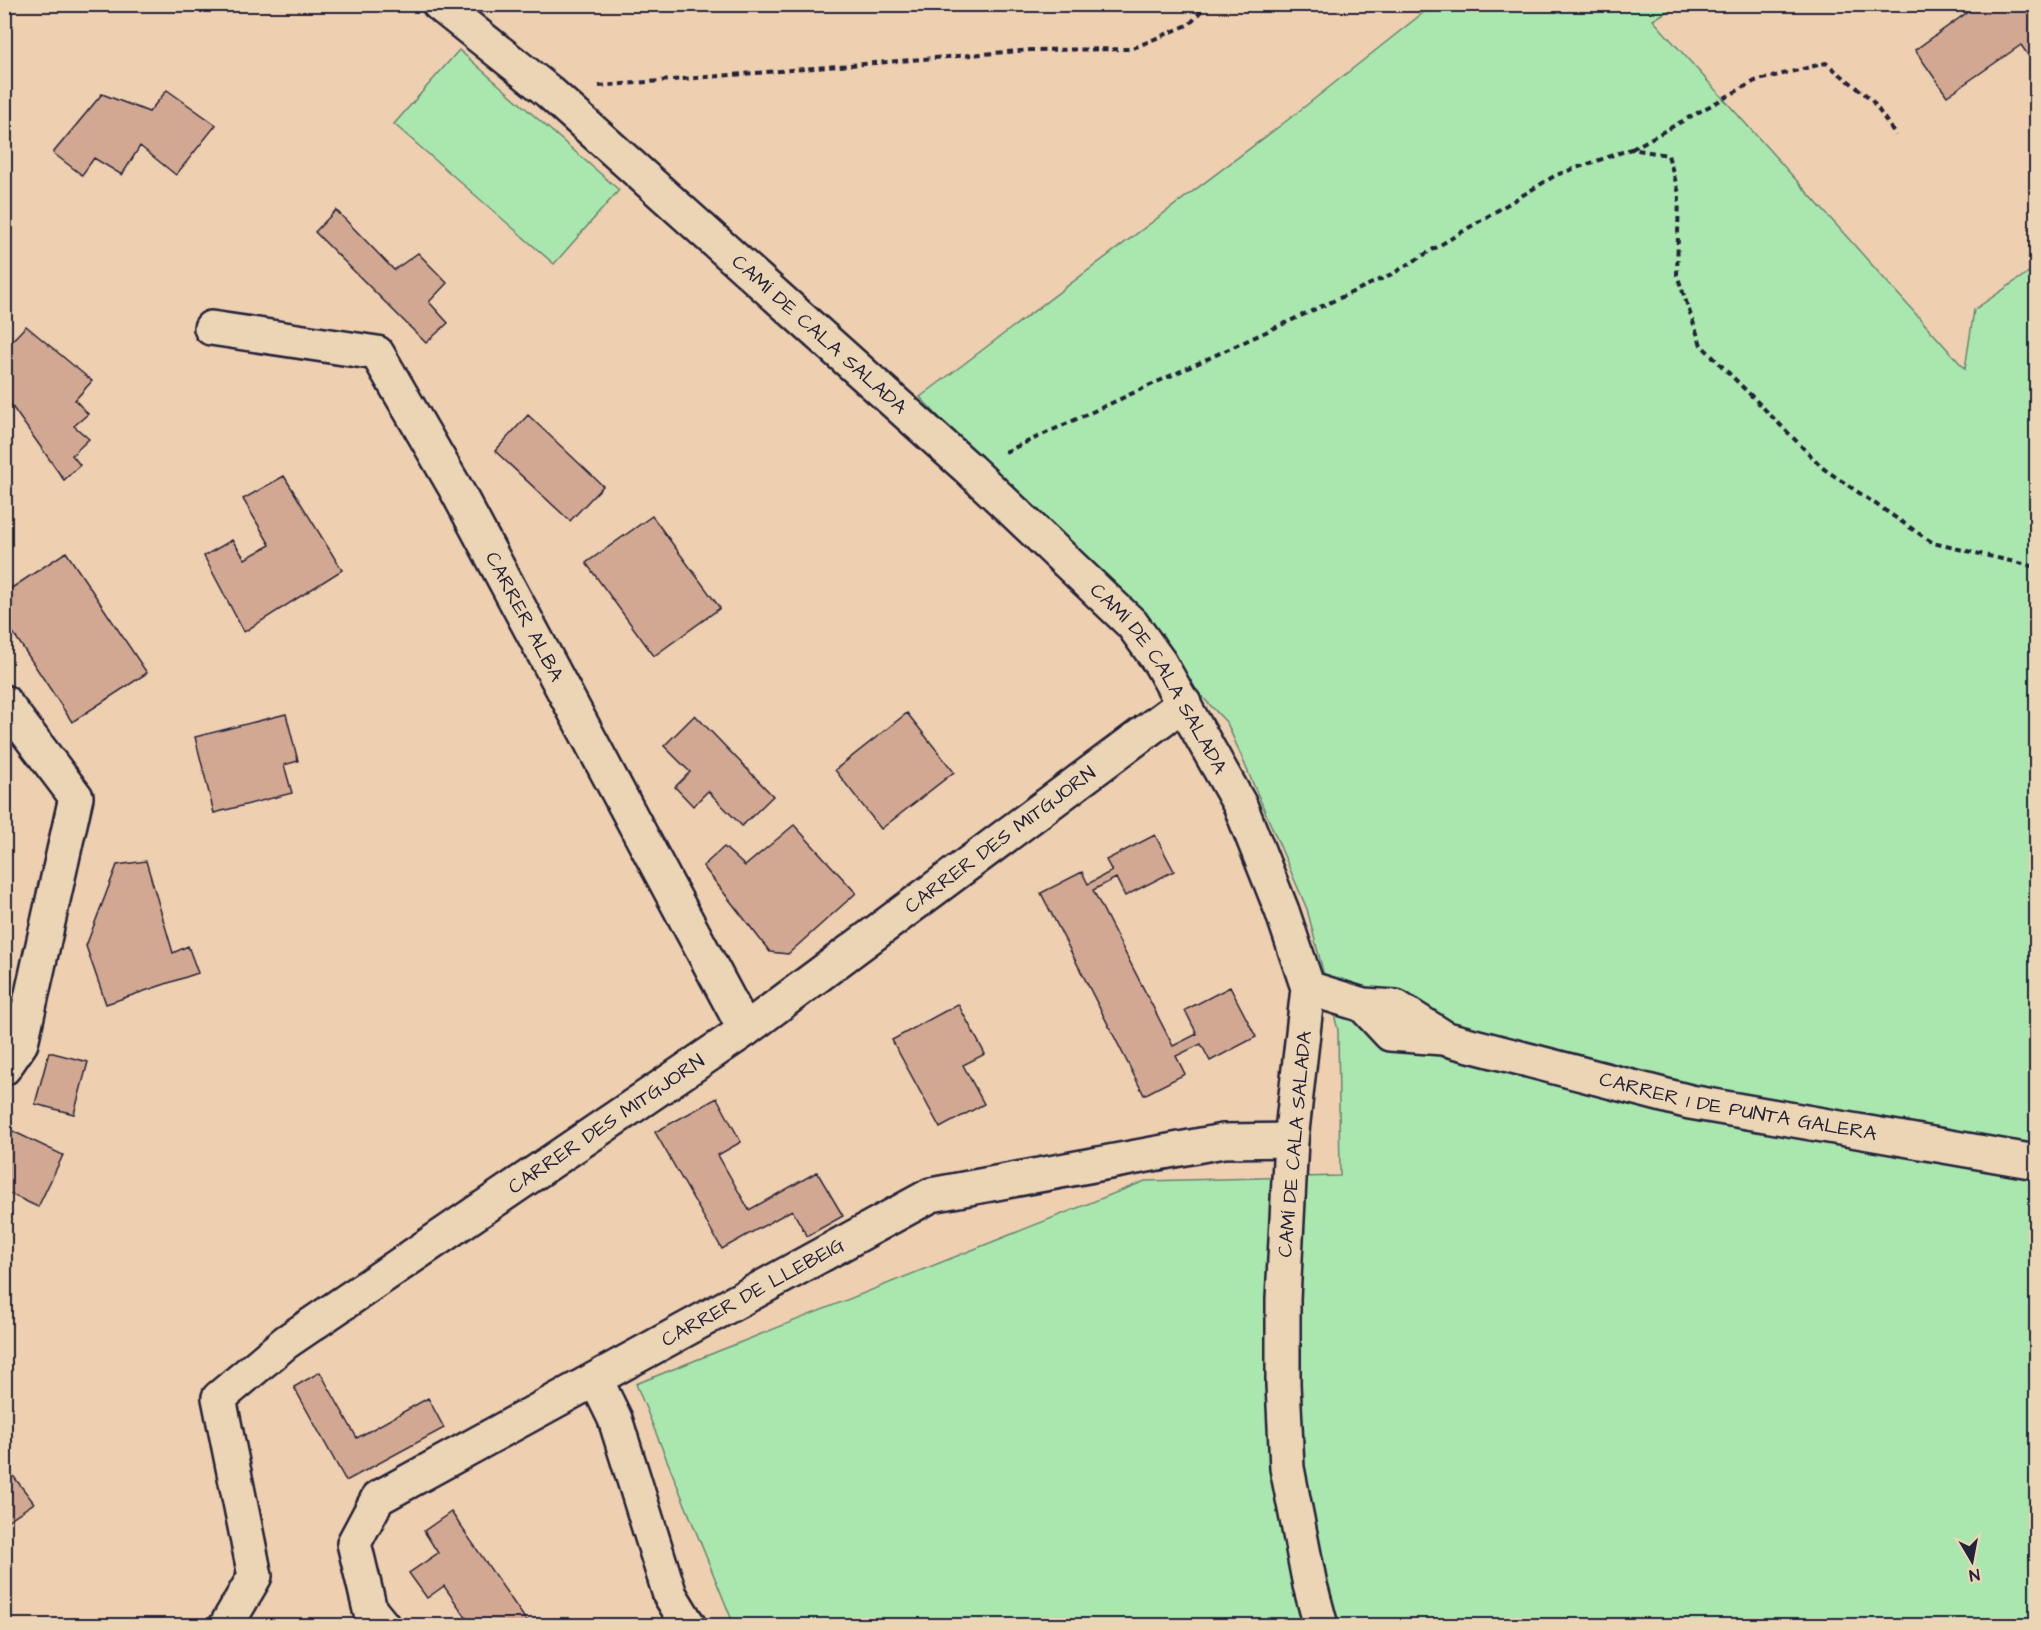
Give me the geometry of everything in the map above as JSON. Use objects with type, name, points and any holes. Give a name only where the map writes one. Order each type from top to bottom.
[{"type":"street","name":"CAMÍ DE CALA SALADA","points":[[439,4],[548,91],[969,468],[1132,624],[1160,663],[1184,703],[1240,805],[1282,911],[1308,988],[1292,1140],[1283,1299],[1283,1384],[1287,1468],[1310,1585],[1321,1626]]},
{"type":"street","name":"CARRER ALBA","points":[[211,328],[377,353],[456,489],[745,1030]]},
{"type":"street","points":[[4,702],[76,797],[21,1043],[4,1068]]},
{"type":"street","name":"CARRER DES MITGJORN","points":[[226,1626],[255,1576],[219,1398],[286,1342],[745,1030],[1184,703]]},
{"type":"street","name":"CARRER 1 DE PUNTA GALERA","points":[[1308,988],[1363,1005],[1396,1007],[1443,1038],[1690,1102],[2037,1162]]},
{"type":"street","name":"CARRER DE LLEBEIG","points":[[383,1626],[370,1610],[354,1543],[378,1498],[931,1196],[1223,1141],[1292,1140]]},
{"type":"street","points":[[596,1380],[615,1419],[670,1595],[689,1626]]},
{"type":"path","points":[[548,91],[1031,50],[1131,49],[1190,24],[1207,4]]},
{"type":"path","points":[[969,468],[1394,273],[1556,175],[1631,150],[1755,81],[1826,63],[1871,99],[1896,135]]},
{"type":"path","points":[[1631,150],[1668,155],[1678,193],[1677,275],[1701,345],[1824,469],[1933,543],[2037,567]]},
{"type":"green space","points":[[1433,5],[1678,5],[1653,20],[1965,369],[1974,310],[2036,267],[2036,1625],[734,1625],[636,1384],[1145,1181],[1340,1176],[1338,1030],[1307,909],[1227,723],[920,397],[1289,119]]},
{"type":"green space","points":[[459,50],[619,190],[554,264],[394,124]]},
{"type":"building","points":[[1979,4],[2032,4],[2036,11],[2036,54],[2030,58],[2021,45],[1947,96],[1915,50]]},
{"type":"building","points":[[167,90],[216,125],[176,175],[140,146],[122,175],[94,158],[82,175],[53,153],[102,94],[149,112]]},
{"type":"building","points":[[336,210],[394,270],[418,253],[447,283],[429,302],[448,323],[426,343],[315,232]]},
{"type":"building","points":[[26,326],[92,381],[75,400],[88,414],[74,426],[89,439],[72,455],[80,465],[64,480],[4,395],[4,349]]},
{"type":"building","points":[[528,415],[603,486],[570,521],[495,451]]},
{"type":"building","points":[[284,476],[342,570],[244,632],[204,556],[232,540],[245,559],[270,545],[243,499]]},
{"type":"building","points":[[652,516],[720,608],[654,656],[586,563]]},
{"type":"building","points":[[66,552],[147,673],[72,722],[4,619],[4,593]]},
{"type":"building","points":[[907,713],[954,772],[881,829],[835,770]]},
{"type":"building","points":[[286,714],[298,761],[284,765],[292,793],[214,813],[195,737]]},
{"type":"building","points":[[695,715],[773,796],[742,826],[708,791],[693,806],[675,787],[690,772],[664,746]]},
{"type":"building","points":[[794,825],[856,893],[788,954],[770,952],[703,866],[724,847],[745,866]]},
{"type":"building","points":[[1155,835],[1174,871],[1125,896],[1116,878],[1093,890],[1173,1046],[1197,1034],[1185,1010],[1230,987],[1256,1037],[1210,1061],[1201,1044],[1176,1056],[1185,1074],[1144,1095],[1041,893],[1082,872],[1088,884],[1112,871],[1106,860]]},
{"type":"building","points":[[146,861],[173,953],[188,946],[198,973],[106,1004],[86,946],[117,865]]},
{"type":"building","points":[[958,1004],[985,1054],[963,1065],[984,1104],[940,1128],[892,1040]]},
{"type":"building","points":[[49,1052],[88,1062],[74,1114],[35,1104]]},
{"type":"building","points":[[717,1098],[741,1142],[718,1155],[749,1210],[817,1172],[843,1216],[807,1236],[792,1210],[722,1249],[655,1132]]},
{"type":"building","points":[[4,1127],[63,1155],[38,1207],[4,1191]]},
{"type":"building","points":[[320,1372],[357,1438],[428,1398],[444,1428],[346,1481],[294,1387]]},
{"type":"building","points":[[4,1464],[34,1503],[4,1523]]},
{"type":"building","points":[[451,1512],[530,1626],[472,1626],[444,1586],[427,1598],[409,1573],[438,1553],[424,1531]]}]
